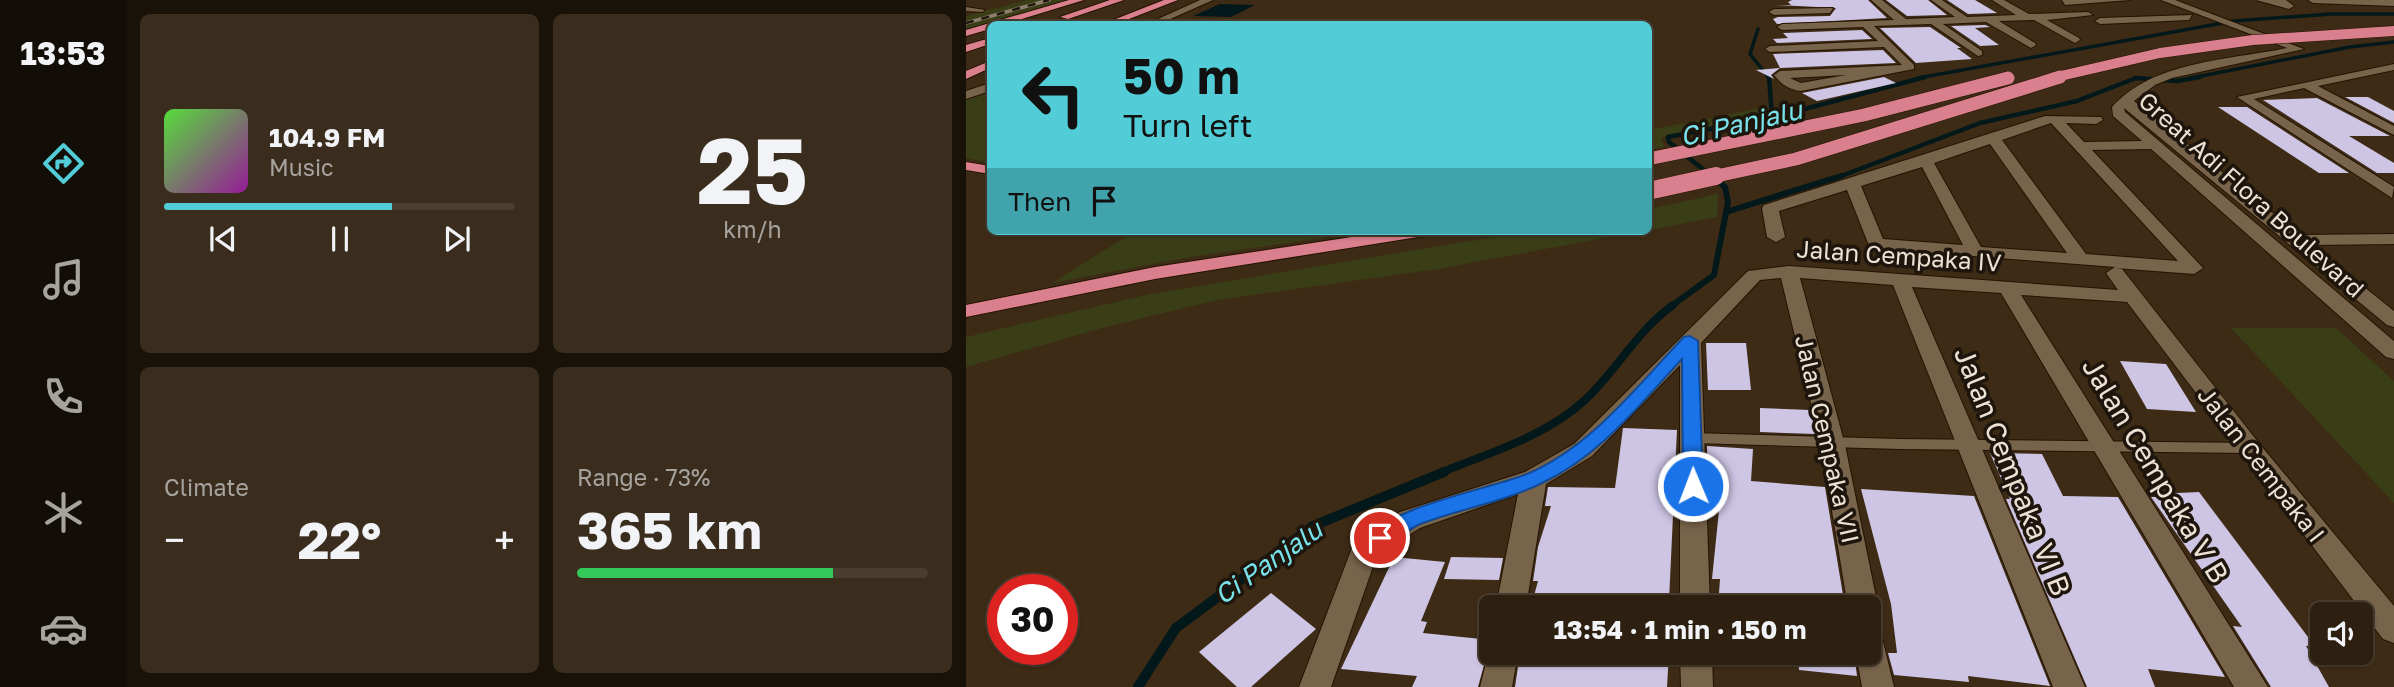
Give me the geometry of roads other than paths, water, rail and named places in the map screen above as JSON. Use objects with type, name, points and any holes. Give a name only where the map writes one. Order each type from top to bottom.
[{"type":"highway","points":[[1006,21],[1079,0]]},
{"type":"highway","points":[[1029,21],[1098,0]]},
{"type":"highway","points":[[1055,20],[1119,0]]},
{"type":"highway","points":[[1105,21],[1150,0]]},
{"type":"highway","points":[[1106,21],[1173,0]]},
{"type":"highway","points":[[1652,158],[1864,115],[2144,47],[2237,34],[2394,24]]},
{"type":"highway","points":[[966,33],[987,27]]},
{"type":"highway","points":[[1652,190],[1796,159],[2032,83],[2160,53],[2253,40],[2394,31]]},
{"type":"highway","points":[[966,41],[987,35]]},
{"type":"highway","points":[[966,49],[987,42]]},
{"type":"highway","points":[[966,75],[987,65]]},
{"type":"highway","points":[[966,166],[987,170]]},
{"type":"highway","points":[[966,311],[1155,273],[1398,235]]},
{"type":"street","points":[[1159,21],[1208,0]]},
{"type":"street","points":[[1170,21],[1216,0]]},
{"type":"street","points":[[1820,0],[1843,24]]},
{"type":"street","points":[[1876,0],[1903,22]]},
{"type":"street","points":[[1936,0],[1965,20]]},
{"type":"street","points":[[1997,0],[2075,40]]},
{"type":"street","points":[[2063,1],[2125,0]]},
{"type":"street","name":"Great Adi Flora Boulevard","points":[[2166,0],[2299,49],[2155,80],[2118,107],[2119,113],[2394,352]]},
{"type":"street","points":[[2261,0],[2289,6],[2279,0]]},
{"type":"street","points":[[2063,1],[2122,33]]},
{"type":"street","points":[[2316,1],[2394,3]]},
{"type":"street","points":[[1774,12],[1830,10]]},
{"type":"street","points":[[1782,27],[2088,15]]},
{"type":"street","points":[[2100,21],[2189,17]]},
{"type":"street","points":[[1988,19],[2031,46]]},
{"type":"street","points":[[1933,21],[1978,53]]},
{"type":"street","points":[[1866,24],[1910,67],[1801,87],[1792,86],[1780,75],[1898,69]]},
{"type":"street","points":[[1770,49],[1888,44]]},
{"type":"street","points":[[2393,185],[2368,178],[2244,99],[2254,93],[2394,67]]},
{"type":"street","points":[[2378,71],[2394,79]]},
{"type":"street","points":[[966,89],[987,82]]},
{"type":"street","points":[[2305,84],[2394,131]]},
{"type":"street","points":[[966,95],[987,88]]},
{"type":"street","name":"Great Adi Flora Boulevard","points":[[2126,102],[2394,321]]},
{"type":"street","points":[[1776,237],[1770,208],[2054,119],[2096,120]]},
{"type":"street","points":[[1852,183],[1876,244],[2194,268],[2054,119]]},
{"type":"street","points":[[1994,139],[2082,261]]},
{"type":"street","points":[[2080,146],[2156,145]]},
{"type":"street","points":[[1926,161],[1975,253]]},
{"type":"street","points":[[2272,247],[2394,239]]},
{"type":"street","points":[[2304,246],[2394,251]]},
{"type":"street","name":"Jalan Cempaka IV","points":[[1315,687],[1365,548],[1410,520],[1534,479],[1571,457],[1601,435],[1755,275],[1789,272],[2132,297]]},
{"type":"street","name":"Jalan Cempaka VII","points":[[1789,272],[1833,445],[1861,595]]},
{"type":"street","name":"Jalan Cempaka I","points":[[2115,273],[2249,448],[2394,629]]},
{"type":"street","name":"Jalan Cempaka VI B","points":[[1900,280],[2068,687]]},
{"type":"street","name":"Jalan Cempaka V B","points":[[2007,287],[2252,687]]},
{"type":"street","points":[[1690,341],[1695,595]]},
{"type":"street","points":[[1513,595],[1534,479]]},
{"type":"street","points":[[1496,687],[1500,665]]},
{"type":"street","points":[[1696,665],[1697,687]]},
{"type":"street","points":[[1874,665],[1878,687]]},
{"type":"lane","points":[[966,9],[982,10]]},
{"type":"lane","points":[[1692,438],[1833,445],[1968,443],[2249,448]]},
{"type":"waterway","name":"Ci Panjalu","points":[[1918,78],[2234,21],[2331,14],[2394,14]]},
{"type":"waterway","points":[[1758,29],[1750,54],[1769,78]]},
{"type":"waterway","points":[[2191,78],[2350,47],[2394,42]]},
{"type":"waterway","points":[[1769,77],[1772,117]]},
{"type":"waterway","name":"Ci Panjalu","points":[[1714,178],[1669,142],[1668,137],[1778,116],[1925,77]]},
{"type":"waterway","points":[[2136,78],[2177,81],[2200,77]]},
{"type":"waterway","points":[[1836,178],[1980,123],[2077,101],[2136,78]]},
{"type":"waterway","name":"Ci Panjalu","points":[[1712,176],[1725,187],[1728,202],[1726,212]]},
{"type":"waterway","points":[[1726,212],[1841,176]]},
{"type":"waterway","name":"Ci Panjalu","points":[[1670,307],[1714,275],[1726,212]]},
{"type":"waterway","name":"Ci Panjalu","points":[[1440,473],[1516,443],[1569,413],[1596,389],[1648,327],[1673,305]]},
{"type":"waterway","name":"Ci Panjalu","points":[[1138,687],[1176,628],[1313,526],[1444,472]]},
{"type":"railway","points":[[966,23],[1049,0]]}]
